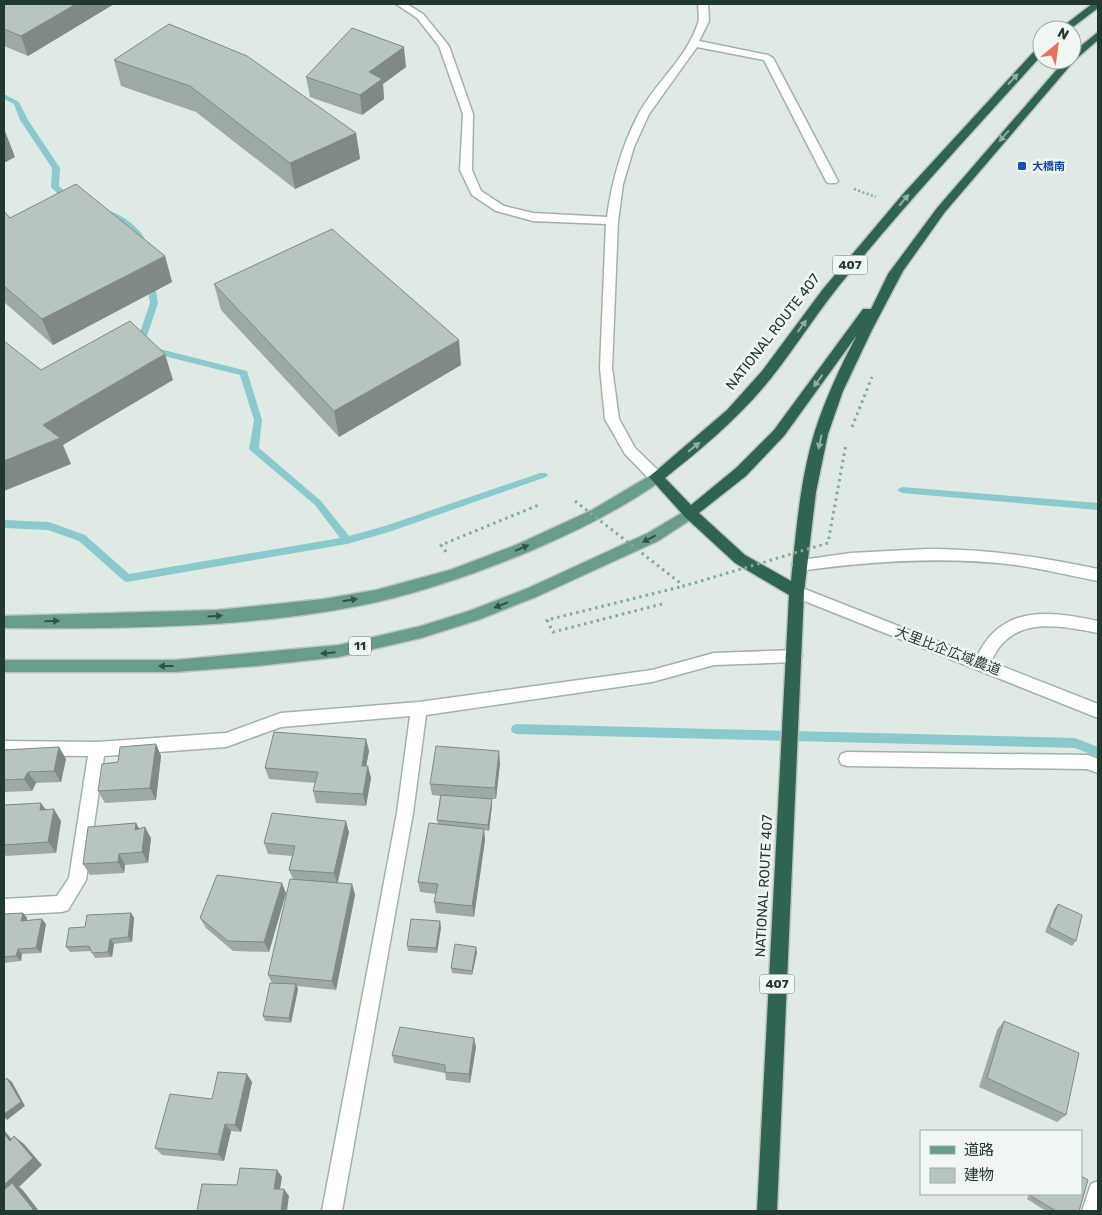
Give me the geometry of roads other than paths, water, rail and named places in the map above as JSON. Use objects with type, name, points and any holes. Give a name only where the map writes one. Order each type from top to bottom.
[{"type":"highway","points":[[1076,20],[1098,4]]},
{"type":"highway","name":"NATIONAL ROUTE 407","points":[[1082,49],[1098,34]]},
{"type":"highway","name":"NATIONAL ROUTE 407","points":[[656,476],[703,440],[732,413],[767,374],[827,292],[907,196],[1032,60]]},
{"type":"highway","name":"NATIONAL ROUTE 407","points":[[690,513],[741,472],[779,433],[941,210],[1062,70]]},
{"type":"highway","name":"NATIONAL ROUTE 407","points":[[767,1211],[797,592],[802,533],[822,433],[842,378],[897,271]]},
{"type":"highway","points":[[656,476],[690,513],[740,559],[797,592]]},
{"type":"main road","points":[[4,622],[155,620],[302,608],[367,598],[428,583],[498,558],[562,531],[616,505],[656,476]]},
{"type":"main road","name":"11","points":[[4,666],[176,666],[339,651],[422,632],[473,616],[530,593],[653,537],[690,513]]},
{"type":"street","points":[[401,4],[420,16],[444,46],[468,114],[466,170],[476,193],[500,209],[534,217],[612,221]]},
{"type":"street","points":[[656,476],[630,450],[612,419],[606,368],[612,221],[617,184],[629,147],[644,114],[693,43],[704,21],[703,4]]},
{"type":"street","points":[[693,43],[768,58],[832,181]]},
{"type":"street","points":[[800,565],[860,556],[926,553],[1006,558],[1098,575]]},
{"type":"street","name":"大里比企広域農道","points":[[797,592],[1098,711]]},
{"type":"street","points":[[982,664],[998,635],[1014,626],[1035,621],[1053,620],[1098,627]]},
{"type":"street","points":[[4,748],[97,749],[226,740],[281,720],[419,709],[652,676],[714,659],[794,656]]},
{"type":"street","points":[[332,1211],[405,813],[419,709]]},
{"type":"street","points":[[4,907],[62,904],[77,880],[97,749]]},
{"type":"street","points":[[847,758],[1088,762],[1098,766]]},
{"type":"street","points":[[1092,1211],[1098,1191]]},
{"type":"waterway","points":[[4,96],[17,103],[24,120],[56,168],[55,187],[69,200]]},
{"type":"waterway","points":[[104,212],[122,219],[141,238],[142,242]]},
{"type":"waterway","points":[[150,280],[154,303],[139,347],[244,373],[258,420],[254,449],[318,503],[347,540]]},
{"type":"waterway","points":[[347,540],[386,529],[543,475]]},
{"type":"waterway","points":[[902,490],[1098,507]]},
{"type":"waterway","points":[[4,524],[49,526],[82,538],[127,578],[347,540]]},
{"type":"waterway","points":[[516,729],[1075,743],[1098,752]]},
{"type":"place","name":"大橋南","points":[[1022,166]]}]
